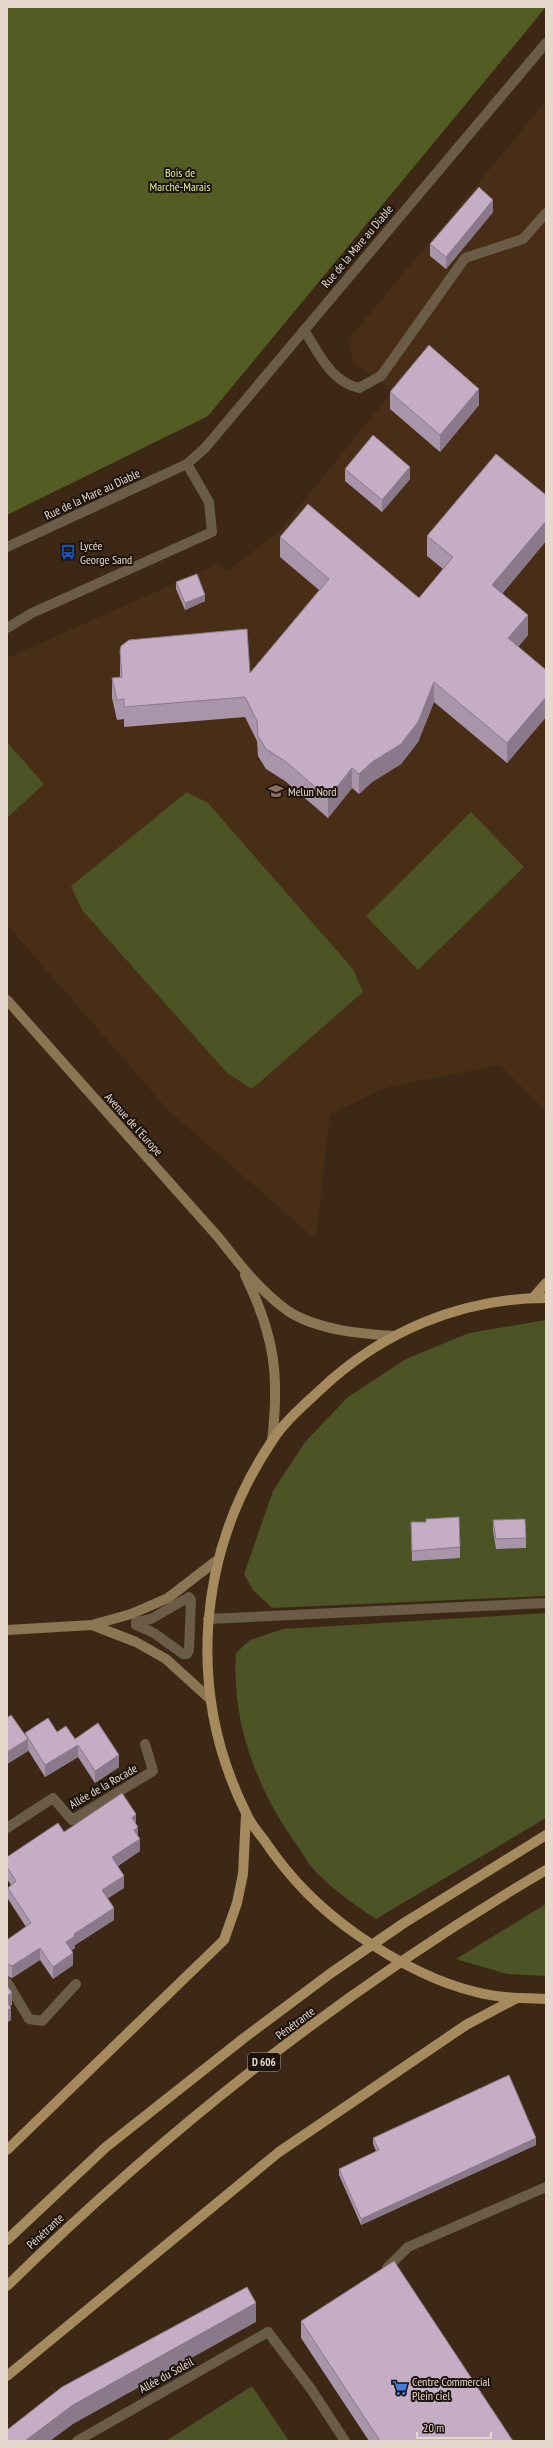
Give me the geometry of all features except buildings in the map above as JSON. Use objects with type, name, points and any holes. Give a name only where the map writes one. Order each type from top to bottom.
[{"type":"main road","name":"Avenue de l'Europe","points":[[7,1000],[219,1238],[241,1266],[271,1298],[289,1311],[303,1318],[355,1333],[394,1336]]},
{"type":"main road","name":"Avenue de l'Europe","points":[[241,1266],[261,1308],[273,1351],[275,1410],[272,1441]]},
{"type":"main road","points":[[533,1298],[546,1283]]},
{"type":"main road","points":[[546,1298],[488,1302],[447,1312],[394,1336],[374,1347],[336,1375],[287,1422],[272,1441],[234,1508],[216,1561],[208,1619],[210,1699],[227,1765],[246,1815],[283,1869],[326,1913],[389,1956],[455,1986],[477,1993],[517,1998],[546,1999]]},
{"type":"main road","points":[[7,1630],[92,1626],[131,1614],[168,1598],[216,1561]]},
{"type":"main road","points":[[92,1626],[136,1642],[166,1659],[210,1699]]},
{"type":"main road","points":[[7,2150],[224,1940],[237,1903],[243,1874],[246,1815]]},
{"type":"main road","name":"Pénétrante","points":[[7,2240],[106,2147],[256,2029],[404,1923],[546,1835]]},
{"type":"main road","name":"Pénétrante","points":[[7,2286],[159,2146],[230,2088],[331,2013],[445,1933],[546,1870]]},
{"type":"main road","points":[[7,2376],[279,2152],[466,2025],[517,1998]]},
{"type":"street","name":"Rue de la Mare au Diable","points":[[7,547],[187,464],[205,448],[546,43]]},
{"type":"street","points":[[304,330],[332,374],[350,386],[359,388],[381,376],[465,258],[523,239],[546,214]]},
{"type":"street","points":[[7,628],[32,613],[212,532],[209,502],[187,464]]},
{"type":"street","points":[[189,1597],[191,1600],[187,1654],[183,1654],[154,1633],[139,1628],[136,1625],[136,1622],[151,1619],[189,1597]]},
{"type":"street","points":[[208,1619],[546,1603]]},
{"type":"street","name":"Allée de la Rocade","points":[[7,1828],[52,1798],[72,1820],[153,1771],[145,1744]]},
{"type":"street","points":[[7,1982],[29,2019],[42,2021],[76,1984]]},
{"type":"street","points":[[387,2268],[408,2247],[546,2186]]},
{"type":"street","name":"Allée du Soleil","points":[[77,2441],[268,2332],[311,2389],[345,2441]]},
{"type":"shaded area","name":"Melun Nord","points":[[546,101],[546,1111],[500,1065],[388,1087],[330,1114],[316,1240],[169,1111],[7,925],[7,658],[218,564],[228,571],[279,531],[392,392],[362,369],[354,366],[348,340]]},
{"type":"green space","name":"Bois de Marché-Marais","points":[[7,7],[546,7],[208,416],[7,515]]},
{"type":"green space","points":[[7,742],[44,784],[7,818]]},
{"type":"green space","points":[[187,792],[208,803],[353,969],[363,992],[252,1089],[227,1073],[82,910],[71,886]]},
{"type":"green space","points":[[471,812],[524,867],[418,970],[366,916]]},
{"type":"green space","points":[[546,1320],[546,1596],[272,1608],[253,1590],[244,1574],[273,1491],[305,1442],[348,1397],[406,1359],[469,1333]]},
{"type":"green space","points":[[546,1613],[546,1818],[376,1919],[352,1903],[313,1869],[269,1801],[250,1754],[243,1729],[238,1704],[236,1653],[250,1640],[283,1629]]},
{"type":"green space","points":[[546,1904],[546,1976],[507,1974],[456,1959]]},
{"type":"green space","points":[[252,2386],[289,2441],[166,2441]]},
{"type":"place","name":"Lycée George Sand","points":[[68,552]]},
{"type":"place","name":"Melun Nord","points":[[276,791]]},
{"type":"place","name":"Centre Commercial Plein ciel","points":[[400,2388]]}]
